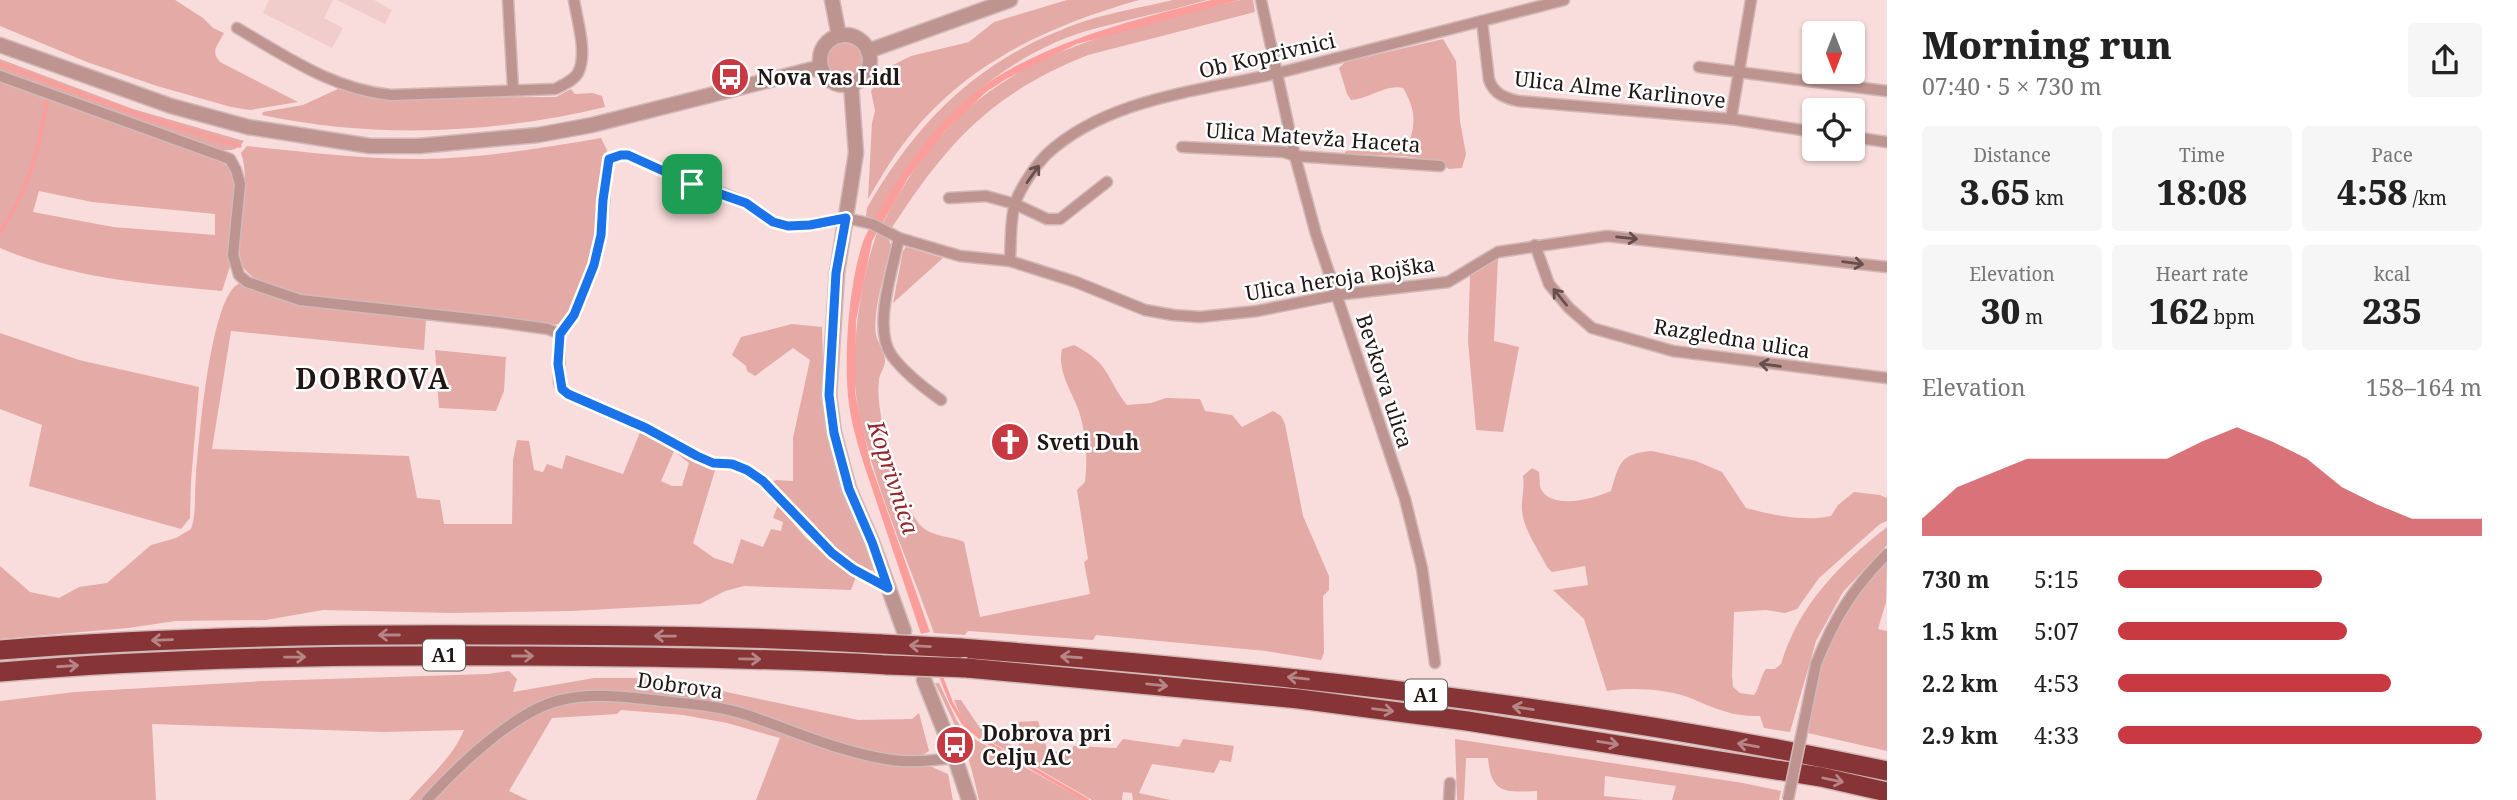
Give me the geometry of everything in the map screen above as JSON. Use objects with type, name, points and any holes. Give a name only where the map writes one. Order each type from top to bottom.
[{"type":"highway","name":"A1","points":[[0,650],[103,642],[271,635],[790,638],[960,648],[1302,678],[1470,700],[1629,724],[1887,771]]},
{"type":"highway","name":"A1","points":[[0,672],[104,664],[447,655],[789,659],[967,668],[1299,699],[1467,721],[1821,777],[1887,792]]},
{"type":"street","points":[[508,0],[513,89]]},
{"type":"street","points":[[237,29],[320,77],[374,93],[555,89],[578,73],[581,60],[575,0]]},
{"type":"street","points":[[832,0],[839,36]]},
{"type":"street","points":[[868,51],[1010,0]]},
{"type":"street","name":"Ob Koprivnici","points":[[1010,261],[1015,204],[1022,190],[1045,156],[1088,125],[1125,109],[1159,99],[1276,73],[1564,0]]},
{"type":"street","points":[[1731,119],[1751,0]]},
{"type":"street","name":"Bevkova ulica","points":[[1262,3],[1295,156],[1316,234],[1405,499],[1422,568],[1435,663]]},
{"type":"street","name":"Ulica Alme Karlinove","points":[[1482,21],[1492,89],[1505,98],[1731,119],[1802,130]]},
{"type":"street","points":[[839,36],[860,40],[868,51],[870,59],[865,75],[851,84],[836,83],[829,79],[821,67],[822,51],[826,44],[839,36]]},
{"type":"street","points":[[0,45],[171,106],[248,127],[370,146],[419,146],[538,135],[592,125],[821,67]]},
{"type":"street","points":[[1699,67],[1887,91]]},
{"type":"street","points":[[0,76],[230,159],[240,184],[233,255],[239,275],[247,282],[300,300],[498,322],[548,329],[560,334]]},
{"type":"street","points":[[851,84],[856,153],[836,273],[829,395],[834,433],[849,489],[872,542],[904,631]]},
{"type":"street","points":[[1865,139],[1887,142]]},
{"type":"street","name":"Ulica Matevža Haceta","points":[[1182,147],[1284,152],[1295,156],[1440,166]]},
{"type":"street","points":[[846,218],[788,226],[773,222],[746,203],[692,184],[628,155],[609,159],[601,235],[594,265],[574,315],[560,334],[558,364],[562,389],[568,394],[646,428],[713,463],[732,464],[747,470],[772,489],[814,537],[832,553],[853,569],[888,588]]},
{"type":"street","points":[[949,198],[986,196],[1015,204],[1047,219],[1060,219],[1107,182]]},
{"type":"street","name":"Ulica heroja Rojška","points":[[846,218],[872,223],[895,236],[960,256],[1010,261],[1076,282],[1145,310],[1200,317],[1257,311],[1337,295],[1448,282],[1498,253],[1535,245],[1606,236],[1887,267]]},
{"type":"street","points":[[895,236],[885,305],[884,333],[890,354],[941,400]]},
{"type":"street","name":"Razgledna ulica","points":[[1535,245],[1549,284],[1569,308],[1591,328],[1673,351],[1887,378]]},
{"type":"street","points":[[1788,800],[1816,664],[1840,611],[1861,581],[1887,554]]},
{"type":"street","points":[[924,680],[969,800]]},
{"type":"street","name":"Dobrova","points":[[427,800],[447,778],[502,732],[538,707],[562,699],[587,696],[616,696],[711,706],[746,715],[853,752],[893,761],[955,758]]},
{"type":"street","points":[[1450,783],[1450,800]]},
{"type":"shaded area","points":[[0,0],[175,0],[224,33],[215,51],[220,62],[298,102],[250,110],[157,86],[87,62],[0,26]]},
{"type":"shaded area","points":[[269,0],[333,0],[324,18],[343,28],[332,48],[263,13]]},
{"type":"shaded area","points":[[337,0],[374,0],[392,10],[385,24]]},
{"type":"shaded area","points":[[1067,0],[1139,0],[1035,38],[973,75],[920,124],[892,159],[868,199],[875,111],[871,91],[885,69],[911,56],[969,42],[994,22]]},
{"type":"shaded area","points":[[1173,0],[1207,0],[1083,32],[1049,45],[1017,62],[961,106],[936,132],[893,190],[874,221],[866,216],[867,208],[909,145],[932,118],[985,71],[1049,35],[1085,21]]},
{"type":"shaded area","points":[[1211,0],[1239,0],[1077,44],[1006,79],[986,92],[945,131],[908,178],[872,241],[856,321],[855,393],[871,465],[930,632],[921,634],[861,454],[849,408],[849,316],[864,239],[895,185],[923,145],[957,109],[995,78],[1039,55],[1087,36]]},
{"type":"shaded area","points":[[1240,0],[1253,0],[1255,12],[1088,55],[1024,87],[997,105],[952,146],[891,229],[882,225],[914,170],[950,126],[989,92],[1031,66],[1077,46],[1127,29]]},
{"type":"shaded area","points":[[1443,39],[1456,61],[1460,121],[1466,154],[1462,168],[1449,169],[1437,161],[1404,156],[1344,154],[1346,151],[1396,147],[1409,142],[1414,121],[1410,101],[1403,88],[1390,88],[1351,100],[1339,68],[1345,62]]},
{"type":"shaded area","points":[[845,43],[857,48],[862,60],[857,72],[845,77],[833,72],[828,60],[833,48]]},
{"type":"shaded area","points":[[0,59],[133,109],[244,141],[234,149],[221,150],[104,111],[0,72]]},
{"type":"shaded area","points":[[0,80],[218,158],[229,168],[236,181],[231,263],[222,291],[81,273],[0,248]],"holes":[[[39,191],[92,202],[215,214],[215,235],[113,227],[33,212]]]},
{"type":"shaded area","points":[[338,89],[389,98],[556,97],[571,89],[575,94],[593,93],[602,96],[605,107],[520,123],[434,130],[348,128],[262,115],[263,112],[303,105]]},
{"type":"shaded area","points":[[601,138],[607,150],[598,200],[594,252],[570,314],[560,324],[321,298],[259,280],[244,268],[239,243],[245,182],[241,153],[247,146],[398,159],[442,159]]},
{"type":"shaded area","points":[[877,233],[888,238],[891,245],[875,326],[885,358],[879,378],[879,395],[880,413],[890,456],[904,497],[920,525],[930,532],[964,542],[980,617],[1090,594],[1084,562],[1088,559],[1077,490],[1085,482],[1085,437],[1079,411],[1061,365],[1062,349],[1074,345],[1095,358],[1127,405],[1151,403],[1166,398],[1200,399],[1205,411],[1232,415],[1242,427],[1273,411],[1281,416],[1285,424],[1303,516],[1329,576],[1329,590],[1323,596],[1324,653],[1321,660],[1266,651],[1096,635],[1093,640],[968,631],[965,635],[934,633],[880,490],[857,401],[854,362],[858,317],[866,271]]},
{"type":"shaded area","points":[[906,247],[943,258],[893,303],[903,251]]},
{"type":"shaded area","points":[[1498,259],[1494,341],[1519,347],[1503,432],[1476,430],[1468,341],[1470,276]]},
{"type":"shaded area","points":[[240,283],[301,303],[426,320],[424,350],[231,331],[212,449],[409,456],[417,498],[440,500],[444,524],[512,524],[513,460],[517,440],[529,441],[534,470],[543,472],[547,464],[562,469],[566,455],[623,474],[641,430],[716,467],[693,543],[714,558],[733,564],[741,539],[763,547],[771,529],[781,531],[783,522],[773,518],[778,505],[805,537],[856,577],[851,590],[744,586],[725,591],[700,604],[572,611],[452,613],[323,610],[266,620],[176,621],[0,639],[0,566],[30,592],[59,598],[79,587],[107,583],[151,545],[176,538],[191,529],[208,371],[221,313],[230,293]],"holes":[[[674,451],[689,463],[682,486],[672,486],[661,481]]]},
{"type":"shaded area","points":[[792,324],[822,327],[824,400],[844,492],[873,563],[873,570],[869,572],[830,546],[770,483],[776,480],[793,481],[793,438],[810,360],[793,348],[755,376],[732,355],[741,337]]},
{"type":"shaded area","points":[[0,333],[79,360],[199,387],[190,518],[181,529],[29,486],[42,425],[0,409]]},
{"type":"shaded area","points":[[435,350],[506,357],[504,391],[496,411],[439,408]]},
{"type":"shaded area","points":[[1652,451],[1696,461],[1722,472],[1746,508],[1766,513],[1821,518],[1831,516],[1838,505],[1854,492],[1887,498],[1887,521],[1880,524],[1819,578],[1797,609],[1785,613],[1766,610],[1734,612],[1733,687],[1740,693],[1754,695],[1766,669],[1775,669],[1781,664],[1799,622],[1823,587],[1887,527],[1887,545],[1843,592],[1816,641],[1790,732],[1764,728],[1760,716],[1725,712],[1673,693],[1638,689],[1607,691],[1584,619],[1553,590],[1588,585],[1585,566],[1552,572],[1547,567],[1523,517],[1523,476],[1532,468],[1539,472],[1541,489],[1554,500],[1585,499],[1611,491],[1619,467],[1628,457]]},
{"type":"shaded area","points":[[1887,561],[1886,602],[1878,629],[1887,631],[1887,751],[1808,733],[1818,679],[1831,639],[1853,600]]},
{"type":"shaded area","points":[[509,671],[517,679],[513,692],[594,678],[661,678],[858,720],[912,719],[919,713],[929,751],[915,757],[871,752],[748,712],[624,692],[589,691],[555,696],[516,714],[482,740],[421,800],[409,800],[447,758],[464,730],[384,732],[152,724],[156,800],[0,800],[0,701],[75,692]]},
{"type":"shaded area","points":[[935,683],[939,683],[957,721],[967,735],[1084,800],[979,800],[962,740]]},
{"type":"shaded area","points":[[612,699],[694,708],[733,716],[892,765],[932,767],[948,774],[953,800],[756,800],[780,738],[727,723],[683,715],[621,710],[617,714],[552,718],[509,791],[528,800],[430,800],[494,741],[530,717],[569,703]]},
{"type":"shaded area","points":[[954,700],[961,700],[980,728],[1016,747],[1019,745],[1015,722],[1038,721],[1048,752],[1072,751],[1073,746],[1116,748],[1123,739],[1179,747],[1183,739],[1234,746],[1231,762],[1220,760],[1214,773],[1152,764],[1139,793],[1170,800],[1133,800],[1132,793],[1123,792],[1122,800],[1092,800],[971,730],[962,719]]},
{"type":"shaded area","points":[[1455,739],[1781,791],[1779,800],[1672,800],[1676,786],[1605,776],[1604,796],[1643,800],[1537,800],[1537,791],[1509,791],[1497,785],[1488,758],[1466,758],[1464,800],[1457,800]]},
{"type":"waterway","points":[[0,64],[142,116],[240,146]]},
{"type":"waterway","points":[[0,232],[26,184],[48,96]]},
{"type":"waterway","name":"Koprivnica","points":[[940,674],[963,723],[983,740],[1087,800]]},
{"type":"place","name":"Nova vas Lidl","points":[[730,77]]},
{"type":"place","name":"Sveti Duh","points":[[1010,442]]},
{"type":"place","name":"Dobrova pri Celju AC","points":[[955,745]]},
{"type":"district","name":"DOBROVA","points":[[373,378]]},
{"type":"route","points":[[628,155],[692,184],[746,203],[773,222],[788,226],[846,218],[836,273],[829,395],[834,433],[849,489],[888,588],[853,569],[832,553],[763,481],[747,470],[732,464],[713,463],[697,456],[626,418],[562,389],[558,364],[560,334],[574,315],[594,265],[601,235],[609,159],[628,155]]}]
